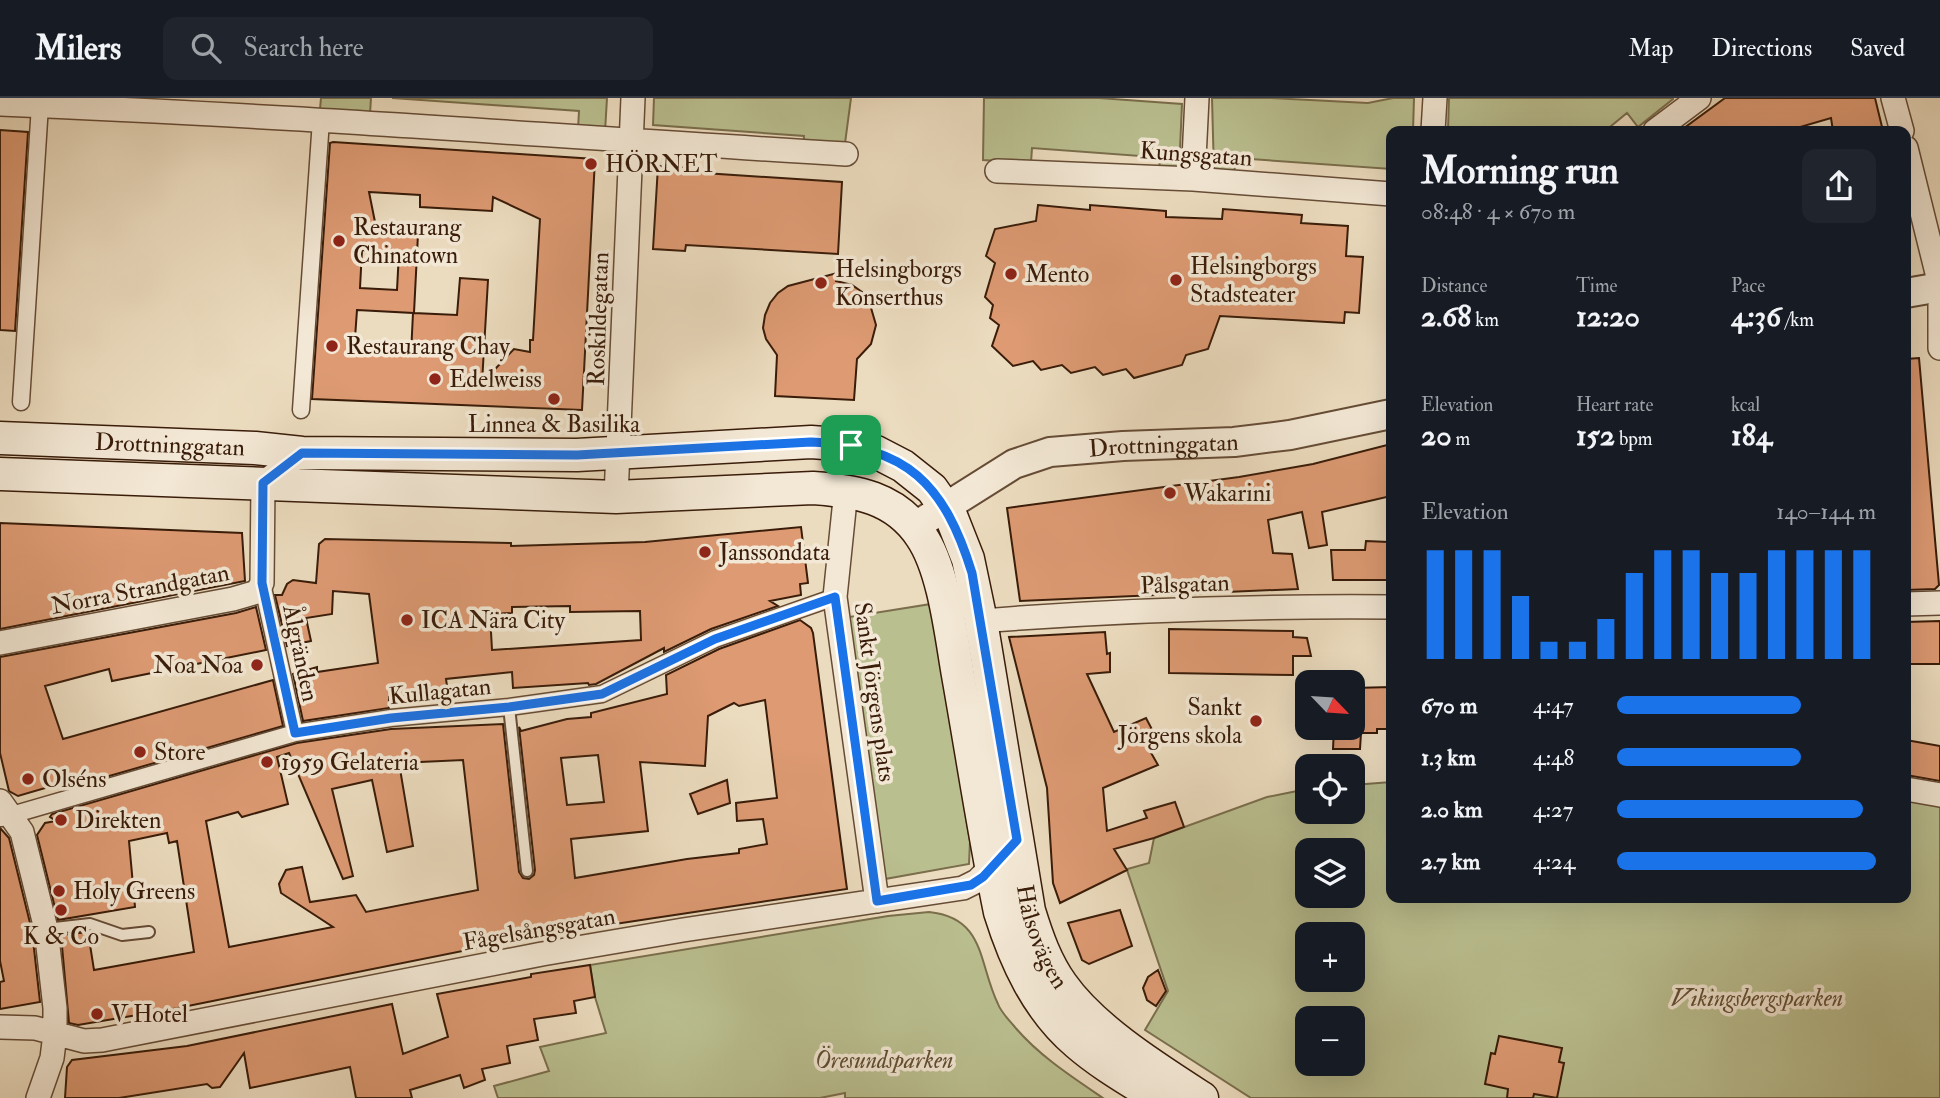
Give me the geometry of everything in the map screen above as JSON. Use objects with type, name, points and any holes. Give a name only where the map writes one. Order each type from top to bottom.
[{"type":"main road","name":"Drottninggatan","points":[[0,438],[255,448],[302,453],[577,455],[811,442],[851,445],[876,452],[902,466],[932,489],[946,507]]},
{"type":"main road","name":"Drottninggatan","points":[[0,474],[617,497],[813,488],[862,493],[903,515],[914,527]]},
{"type":"main road","name":"Hälsovägen","points":[[946,507],[957,528],[970,566],[1029,911],[1039,943],[1062,986],[1099,1024],[1202,1098]]},
{"type":"main road","name":"Hälsovägen","points":[[914,527],[927,545],[943,598],[991,867],[1000,912],[1013,951],[1032,988],[1048,1011],[1076,1042],[1158,1098]]},
{"type":"street","name":"Roskildegatan","points":[[617,497],[633,98]]},
{"type":"street","points":[[1193,179],[1197,98]]},
{"type":"street","points":[[1433,126],[1435,98]]},
{"type":"street","points":[[1893,98],[1901,126]]},
{"type":"street","points":[[1661,126],[1696,99]]},
{"type":"street","points":[[0,104],[309,112],[631,142],[846,154]]},
{"type":"street","points":[[21,402],[40,105]]},
{"type":"street","points":[[301,410],[309,112]]},
{"type":"street","points":[[1911,168],[1940,286],[1911,292]]},
{"type":"street","name":"Kungsgatan","points":[[997,172],[1193,179],[1386,194]]},
{"type":"street","points":[[1940,306],[1940,348]]},
{"type":"street","name":"Drottninggatan","points":[[914,527],[1014,464],[1050,452],[1234,442],[1290,435],[1386,415]]},
{"type":"street","points":[[263,483],[302,453]]},
{"type":"street","name":"Norra Strandgatan","points":[[0,643],[233,599],[257,592],[262,583],[263,483]]},
{"type":"street","name":"Sankt Jörgens plats","points":[[846,490],[835,597],[877,901]]},
{"type":"street","name":"Ålgränden","points":[[262,583],[295,733]]},
{"type":"street","name":"Kullagatan","points":[[4,812],[295,733],[391,718],[509,707],[602,694],[715,639],[835,597]]},
{"type":"street","points":[[1911,604],[1940,603]]},
{"type":"street","name":"Pålsgatan","points":[[981,621],[1153,611],[1386,607]]},
{"type":"street","points":[[1911,790],[1940,795]]},
{"type":"street","points":[[4,812],[23,832],[46,929],[55,1008],[55,1034],[52,1058],[38,1098]]},
{"type":"street","name":"Fågelsångsgatan","points":[[0,1027],[35,1028],[83,1041],[102,1040],[542,954],[971,885],[1017,840]]},
{"type":"lane","points":[[509,707],[527,871]]},
{"type":"lane","points":[[46,929],[90,924],[122,935],[149,932]]},
{"type":"green space","points":[[321,98],[371,98],[370,114],[320,109]]},
{"type":"green space","points":[[392,98],[607,98],[605,132],[578,129],[579,111]]},
{"type":"green space","points":[[654,98],[851,98],[844,151],[803,148],[804,136],[653,125]]},
{"type":"green space","points":[[984,98],[1099,98],[1182,104],[1179,171],[1159,169],[1161,150],[1142,148],[1140,156],[1032,148],[1031,163],[983,160]]},
{"type":"green space","points":[[1212,98],[1368,103],[1393,98],[1414,98],[1413,126],[1386,126],[1386,169],[1236,158],[1234,174],[1214,172]]},
{"type":"green space","points":[[1449,98],[1673,98],[1639,126],[1627,113],[1611,126],[1448,126]]},
{"type":"green space","points":[[931,604],[970,841],[969,864],[885,879],[849,617]]},
{"type":"green space","name":"Vikingsbergsparken","points":[[1386,782],[1386,903],[1911,903],[1911,800],[1940,805],[1940,1098],[1251,1098],[1145,1030],[1168,991],[1127,870],[1124,870],[1149,863],[1154,838],[1267,797],[1295,791],[1295,824],[1365,824],[1365,784]]},
{"type":"green space","name":"Öresundsparken","points":[[929,912],[948,916],[971,933],[999,1007],[1023,1037],[1056,1065],[1103,1098],[845,1098],[845,1093],[820,1098],[498,1098],[494,1086],[549,1071],[540,1047],[606,1033],[595,997],[590,965],[888,916]]},
{"type":"building","points":[[1725,98],[1875,98],[1882,126],[1832,126],[1831,118],[1803,126],[1687,126]]},
{"type":"building","points":[[0,130],[28,132],[15,331],[0,330]]},
{"type":"building","points":[[330,143],[595,159],[582,410],[312,399]],"holes":[[[369,192],[420,195],[420,207],[492,211],[493,197],[540,219],[530,352],[514,349],[482,383],[488,280],[460,278],[457,315],[414,313],[418,234],[377,232]],[[362,250],[399,252],[397,290],[360,288]],[[357,310],[413,313],[411,354],[354,352]]]},
{"type":"building","points":[[658,166],[689,168],[689,172],[842,182],[838,254],[686,245],[685,251],[653,249]]},
{"type":"building","name":"Helsingborgs Stadsteater","points":[[1038,205],[1090,210],[1090,205],[1166,211],[1166,217],[1222,219],[1223,209],[1302,215],[1301,223],[1348,226],[1346,256],[1363,257],[1359,313],[1345,312],[1344,323],[1220,316],[1208,349],[1186,355],[1182,365],[1134,378],[1126,369],[1103,375],[1095,367],[1071,373],[1062,365],[1041,370],[1033,361],[1013,366],[992,346],[999,325],[990,318],[993,305],[985,297],[995,263],[986,256],[995,229],[1036,221]]},
{"type":"building","points":[[837,273],[836,281],[852,285],[869,301],[876,325],[871,344],[857,359],[854,400],[775,396],[777,355],[766,339],[763,328],[770,303],[788,286]]},
{"type":"building","points":[[1919,358],[1939,585],[1935,589],[1911,590],[1911,359]]},
{"type":"building","points":[[1386,445],[1386,497],[1322,512],[1327,545],[1309,548],[1302,512],[1268,520],[1273,553],[1292,554],[1298,589],[1020,601],[1007,508],[1239,477],[1313,464]]},
{"type":"building","points":[[0,523],[242,533],[245,581],[0,629]]},
{"type":"building","points":[[801,527],[808,583],[800,584],[801,595],[770,601],[778,606],[711,629],[664,652],[664,648],[596,684],[513,688],[512,672],[446,679],[448,693],[389,697],[389,708],[303,721],[293,674],[317,667],[317,672],[378,663],[369,594],[333,591],[332,614],[306,618],[311,641],[287,646],[275,595],[282,595],[287,584],[293,580],[316,583],[319,544],[325,539],[511,543],[511,546],[645,542]],"holes":[[[570,606],[570,612],[640,611],[641,640],[492,650],[490,614],[512,613],[512,607]]]},
{"type":"building","points":[[1366,541],[1386,542],[1386,580],[1333,580],[1331,550],[1365,550]]},
{"type":"building","points":[[256,607],[266,650],[112,681],[109,669],[45,686],[63,739],[273,680],[283,726],[71,787],[76,779],[18,796],[9,791],[0,753],[0,657]]},
{"type":"building","points":[[800,620],[811,628],[847,889],[542,935],[173,1009],[78,1025],[69,1023],[61,935],[88,932],[94,970],[194,952],[177,841],[169,843],[167,833],[129,841],[135,907],[58,920],[37,835],[45,823],[56,821],[50,817],[52,814],[297,743],[391,729],[503,724],[519,872],[523,878],[529,879],[535,870],[519,727],[521,731],[567,719],[591,717],[591,713],[667,694],[666,675],[719,649]],"holes":[[[765,700],[777,798],[736,803],[737,821],[763,819],[767,844],[739,849],[739,853],[575,878],[571,839],[648,831],[640,762],[705,766],[708,716],[734,703],[739,706]],[[289,753],[343,879],[353,876],[332,789],[372,780],[387,852],[413,846],[399,763],[463,760],[478,890],[366,912],[356,895],[310,902],[302,867],[286,870],[279,884],[281,893],[333,927],[229,947],[206,821],[238,812],[242,817],[288,804],[277,757]],[[598,755],[604,802],[567,805],[561,758]]]},
{"type":"building","points":[[1940,621],[1940,664],[1911,664],[1911,622]]},
{"type":"building","points":[[1169,629],[1293,631],[1293,637],[1307,638],[1311,656],[1293,656],[1293,675],[1169,673]]},
{"type":"building","points":[[1105,632],[1107,654],[1110,653],[1110,672],[1087,674],[1114,732],[1146,718],[1157,739],[1146,744],[1158,765],[1103,788],[1107,831],[1147,818],[1144,811],[1175,802],[1184,827],[1114,849],[1127,870],[1060,903],[1053,883],[1047,788],[1009,637]]},
{"type":"building","points":[[1386,687],[1386,729],[1377,729],[1377,733],[1365,733],[1365,688]]},
{"type":"building","points":[[1333,740],[1361,740],[1360,749],[1333,749]]},
{"type":"building","points":[[1911,741],[1940,746],[1940,781],[1911,776]]},
{"type":"building","points":[[727,780],[730,803],[698,814],[690,794]]},
{"type":"building","points":[[0,828],[9,838],[32,931],[40,1002],[0,1009],[0,982],[4,981],[0,961]]},
{"type":"building","points":[[1120,910],[1132,946],[1089,964],[1082,960],[1068,923]]},
{"type":"building","points":[[590,965],[595,997],[574,1001],[576,1013],[534,1019],[538,1040],[507,1046],[510,1063],[482,1069],[485,1080],[464,1088],[460,1075],[410,1090],[412,1098],[356,1098],[350,1067],[250,1088],[244,1053],[220,1087],[212,1088],[207,1084],[119,1098],[65,1098],[67,1067],[72,1060],[187,1046],[392,1004],[403,1054],[448,1037],[437,994],[531,977],[531,974]]},
{"type":"building","points":[[1158,970],[1166,991],[1156,1006],[1147,1000],[1143,988],[1148,977]]},
{"type":"building","points":[[1499,1036],[1562,1048],[1559,1062],[1564,1063],[1557,1098],[1534,1094],[1533,1098],[1507,1098],[1508,1089],[1485,1084],[1491,1053],[1495,1054]]},
{"type":"place","name":"HÖRNET","points":[[591,164]]},
{"type":"place","name":"Restaurang Chinatown","points":[[339,241]]},
{"type":"place","name":"Mento","points":[[1011,274]]},
{"type":"place","name":"Helsingborgs Stadsteater","points":[[1176,280]]},
{"type":"place","name":"Helsingborgs Konserthus","points":[[821,283]]},
{"type":"place","name":"Restaurang Chay","points":[[332,346]]},
{"type":"place","name":"Edelweiss","points":[[435,379]]},
{"type":"place","name":"Linnea & Basilika","points":[[554,399]]},
{"type":"place","name":"Wakarini","points":[[1170,493]]},
{"type":"place","name":"Janssondata","points":[[705,552]]},
{"type":"place","name":"ICA Nära City","points":[[407,620]]},
{"type":"place","name":"Noa Noa","points":[[257,665]]},
{"type":"place","name":"Sankt Jörgens skola","points":[[1256,721]]},
{"type":"place","name":"Store","points":[[140,752]]},
{"type":"place","name":"1959 Gelateria","points":[[267,762]]},
{"type":"place","name":"Olséns","points":[[28,779]]},
{"type":"place","name":"Direkten","points":[[61,820]]},
{"type":"place","name":"Holy Greens","points":[[59,891]]},
{"type":"place","name":"K & Co","points":[[61,910]]},
{"type":"place","name":"V Hotel","points":[[97,1014]]},
{"type":"route","points":[[811,442],[851,445],[891,459],[932,489],[951,516],[972,573],[1017,840],[983,877],[971,885],[877,901],[835,597],[715,639],[602,694],[509,707],[391,718],[295,733],[262,583],[261,536],[263,483],[302,453],[577,455],[811,442]]}]
